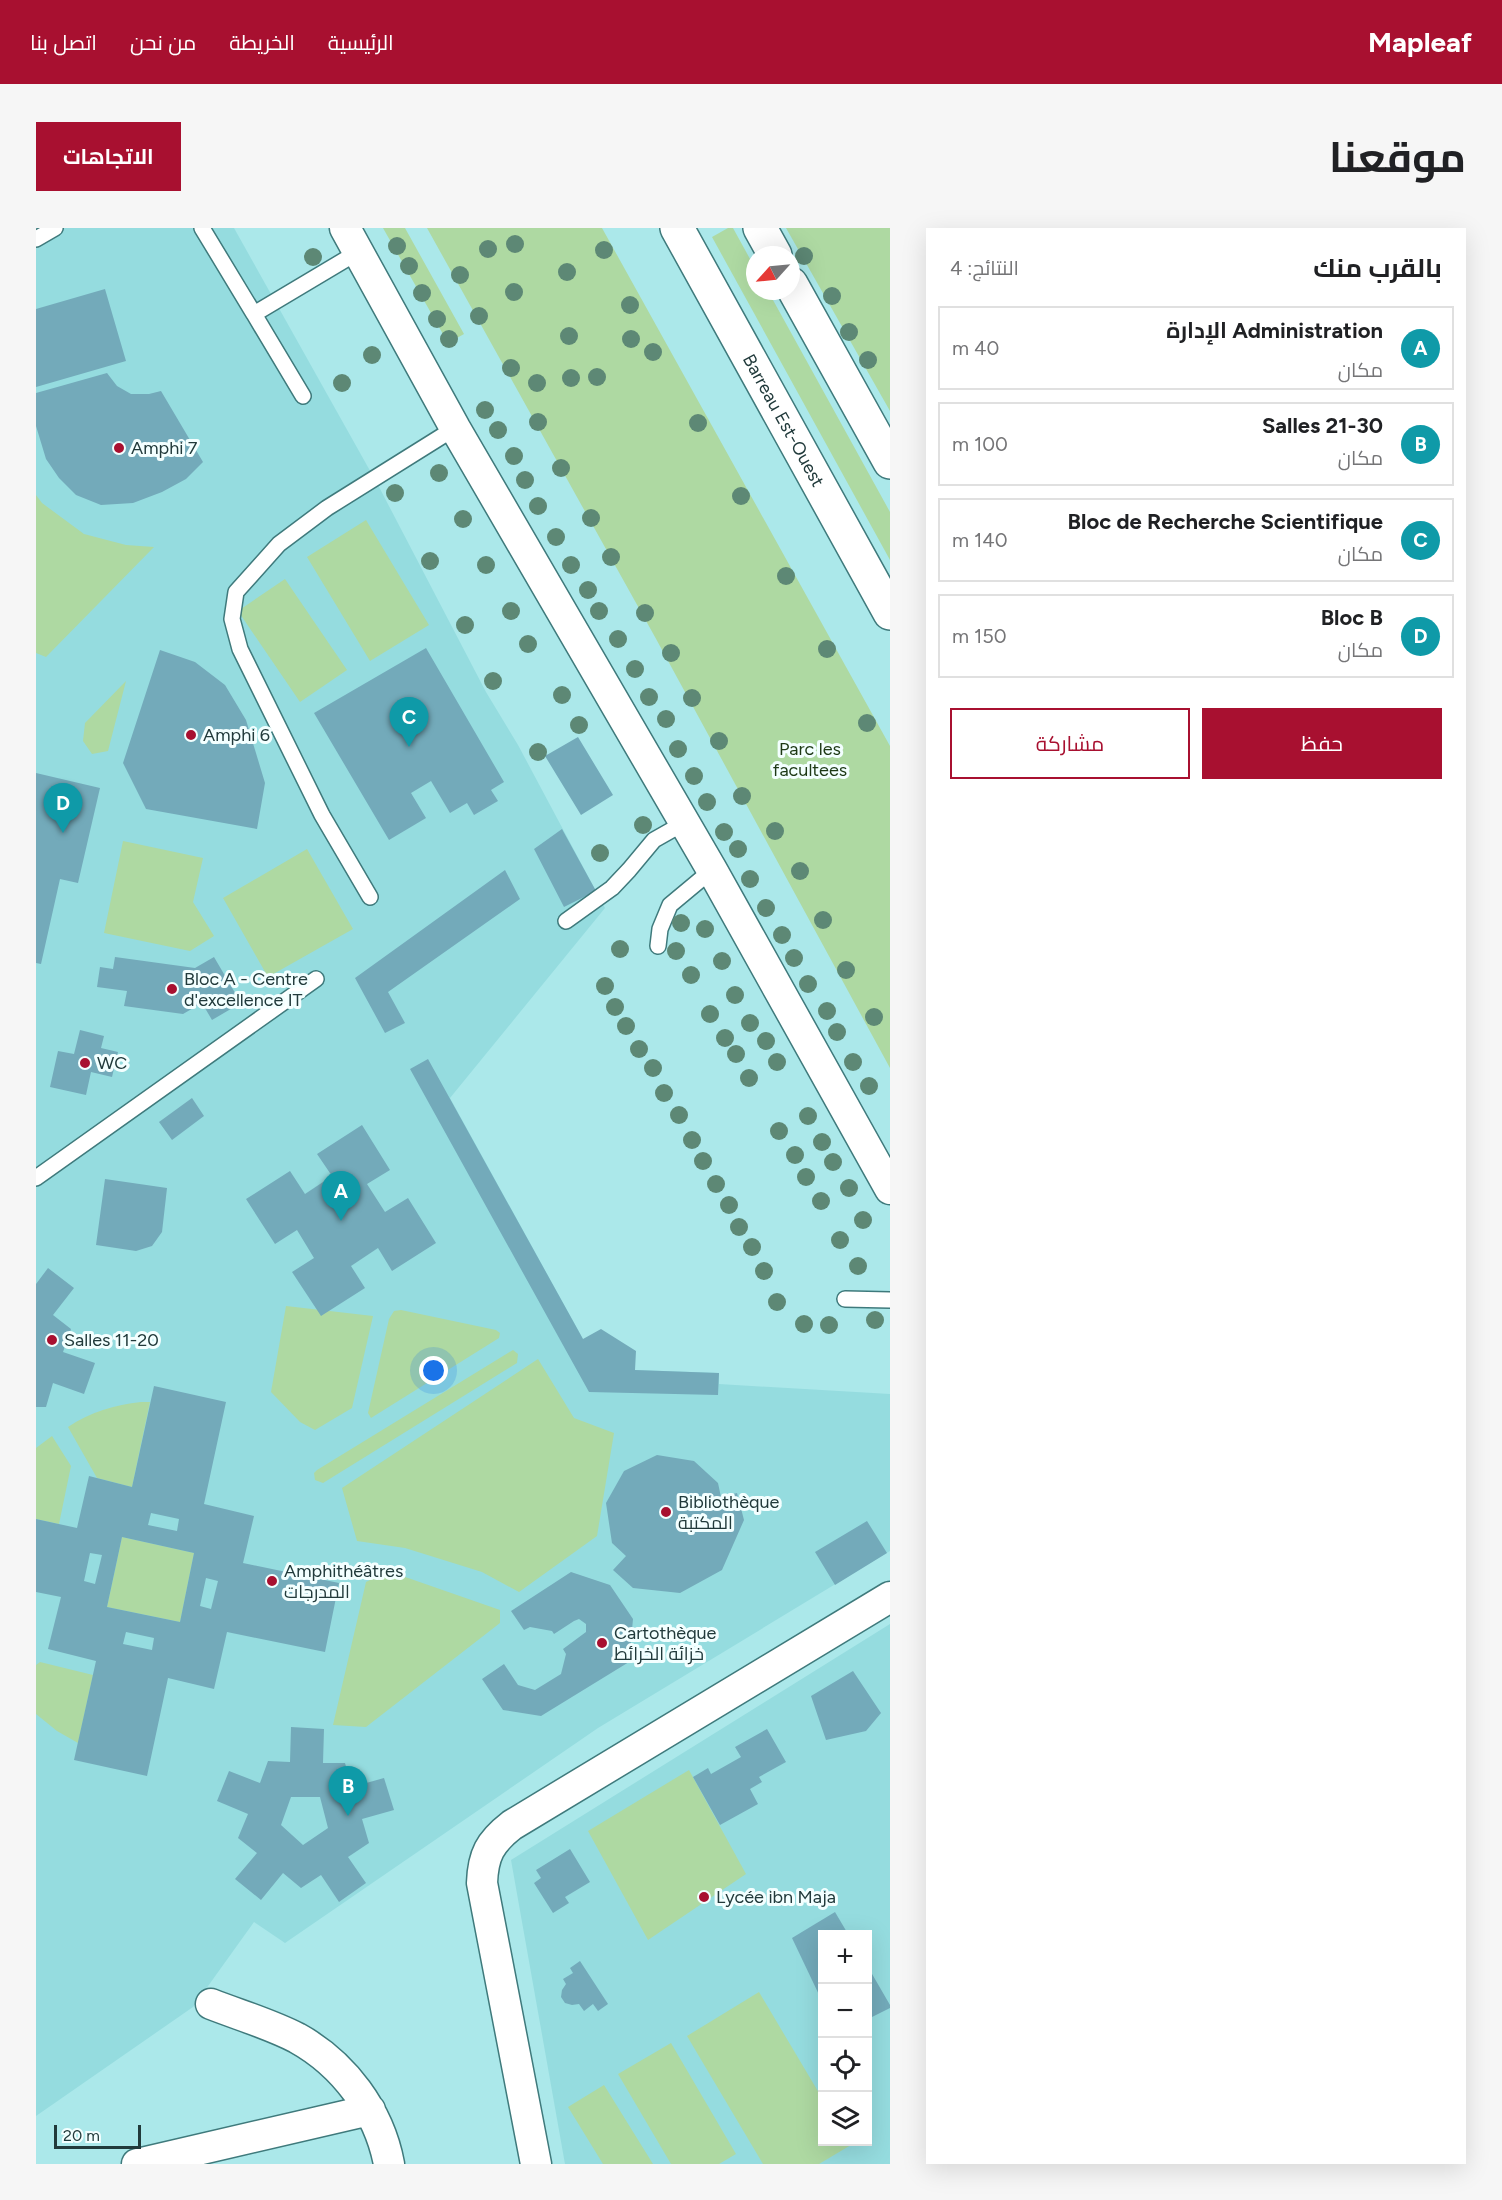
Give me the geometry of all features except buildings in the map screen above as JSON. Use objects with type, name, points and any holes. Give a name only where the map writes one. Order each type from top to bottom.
[{"type":"main road","name":"Barreau Est-Ouest","points":[[677,228],[890,613]]},
{"type":"main road","points":[[760,228],[770,246]]},
{"type":"main road","points":[[800,300],[890,462]]},
{"type":"street","points":[[351,240],[455,428],[712,870],[890,1188]]},
{"type":"street","points":[[536,2164],[482,1883],[482,1867],[488,1851],[497,1837],[512,1826],[890,1597]]},
{"type":"street","points":[[211,2004],[295,2037],[320,2052],[341,2071],[370,2109],[386,2146],[389,2164]]},
{"type":"street","points":[[144,2163],[370,2109]]},
{"type":"lane","points":[[36,239],[55,228]]},
{"type":"lane","points":[[202,228],[303,396]]},
{"type":"lane","points":[[254,314],[351,240]]},
{"type":"lane","points":[[370,897],[322,815],[240,649],[232,619],[236,592],[287,538],[337,502],[455,428]]},
{"type":"lane","points":[[566,921],[612,888],[654,840],[684,823]]},
{"type":"lane","points":[[658,946],[660,929],[670,905],[712,870]]},
{"type":"lane","points":[[36,1178],[316,978]]},
{"type":"lane","points":[[845,1299],[890,1300]]},
{"type":"shaded area","points":[[43,228],[234,228],[378,485],[486,692],[518,745],[605,908],[450,1098],[583,1339],[635,1370],[719,1373],[719,1384],[890,1394],[890,1551],[598,1728],[285,1943],[254,1922],[193,2007],[36,2116],[36,232]]},
{"type":"shaded area","name":"Lycée ibn Maja","points":[[890,1624],[890,2164],[565,2164],[511,1860]]},
{"type":"green space","points":[[383,228],[405,228],[464,334],[448,343]]},
{"type":"green space","name":"Parc les facultees","points":[[427,228],[602,228],[890,746],[890,1068],[655,637]]},
{"type":"green space","points":[[728,228],[733,228],[746,252],[746,299],[712,237]]},
{"type":"green space","points":[[786,228],[890,228],[890,411],[800,253],[800,246],[796,246]]},
{"type":"green space","points":[[747,300],[773,300],[890,512],[890,560]]},
{"type":"green space","points":[[36,495],[42,503],[84,534],[126,545],[154,547],[46,657],[36,653]]},
{"type":"green space","points":[[366,520],[429,625],[370,661],[307,557]]},
{"type":"green space","points":[[285,579],[347,670],[300,702],[238,611]]},
{"type":"green space","points":[[126,681],[108,751],[92,754],[83,741],[85,723]]},
{"type":"green space","points":[[123,841],[203,858],[193,902],[214,936],[190,951],[104,933]]},
{"type":"green space","points":[[307,849],[353,929],[268,977],[223,898]]},
{"type":"green space","points":[[286,1306],[373,1316],[352,1408],[315,1430],[300,1422],[271,1392]]},
{"type":"green space","points":[[401,1310],[496,1330],[500,1333],[499,1338],[371,1418],[368,1413],[389,1319],[394,1311]]},
{"type":"green space","points":[[513,1350],[518,1354],[517,1363],[323,1483],[315,1480],[314,1473],[317,1470]]},
{"type":"green space","points":[[538,1359],[574,1418],[614,1433],[597,1536],[519,1592],[482,1572],[405,1548],[357,1541],[342,1488]]},
{"type":"green space","points":[[150,1402],[132,1487],[97,1478],[68,1427],[103,1410]]},
{"type":"green space","points":[[52,1436],[71,1466],[59,1524],[36,1519],[36,1448]]},
{"type":"green space","points":[[122,1537],[194,1553],[180,1622],[107,1607]]},
{"type":"green space","points":[[388,1571],[500,1610],[500,1623],[366,1727],[333,1725],[366,1582]]},
{"type":"green space","points":[[40,1662],[93,1675],[78,1743],[57,1731],[36,1714],[36,1665]]},
{"type":"green space","points":[[689,1770],[746,1874],[648,1940],[588,1831]]},
{"type":"green space","points":[[759,1992],[818,2091],[818,2146],[849,2146],[819,2164],[763,2164],[687,2036]]},
{"type":"green space","points":[[671,2043],[736,2154],[719,2164],[671,2164],[618,2074]]},
{"type":"green space","points":[[604,2085],[653,2164],[603,2164],[568,2107]]},
{"type":"place","name":"Amphi 7","points":[[119,448]]},
{"type":"place","name":"Amphi 6","points":[[191,735]]},
{"type":"place","name":"Bloc de Recherche Scientifique","points":[[409,747]]},
{"type":"place","name":"Bloc B","points":[[63,833]]},
{"type":"place","name":"Bloc A - Centre d'excellence IT","points":[[172,989]]},
{"type":"place","name":"WC","points":[[85,1063]]},
{"type":"place","name":"Administration الإدارة","points":[[341,1221]]},
{"type":"place","name":"Salles 11-20","points":[[52,1340]]},
{"type":"place","name":"Bibliothèque المكتبة","points":[[666,1512]]},
{"type":"place","name":"Amphithéâtres المدرجات","points":[[272,1581]]},
{"type":"place","name":"Cartothèque خزائة الخرائط","points":[[602,1643]]},
{"type":"place","name":"Salles 21-30","points":[[348,1816]]},
{"type":"place","name":"Lycée ibn Maja","points":[[704,1897]]}]
